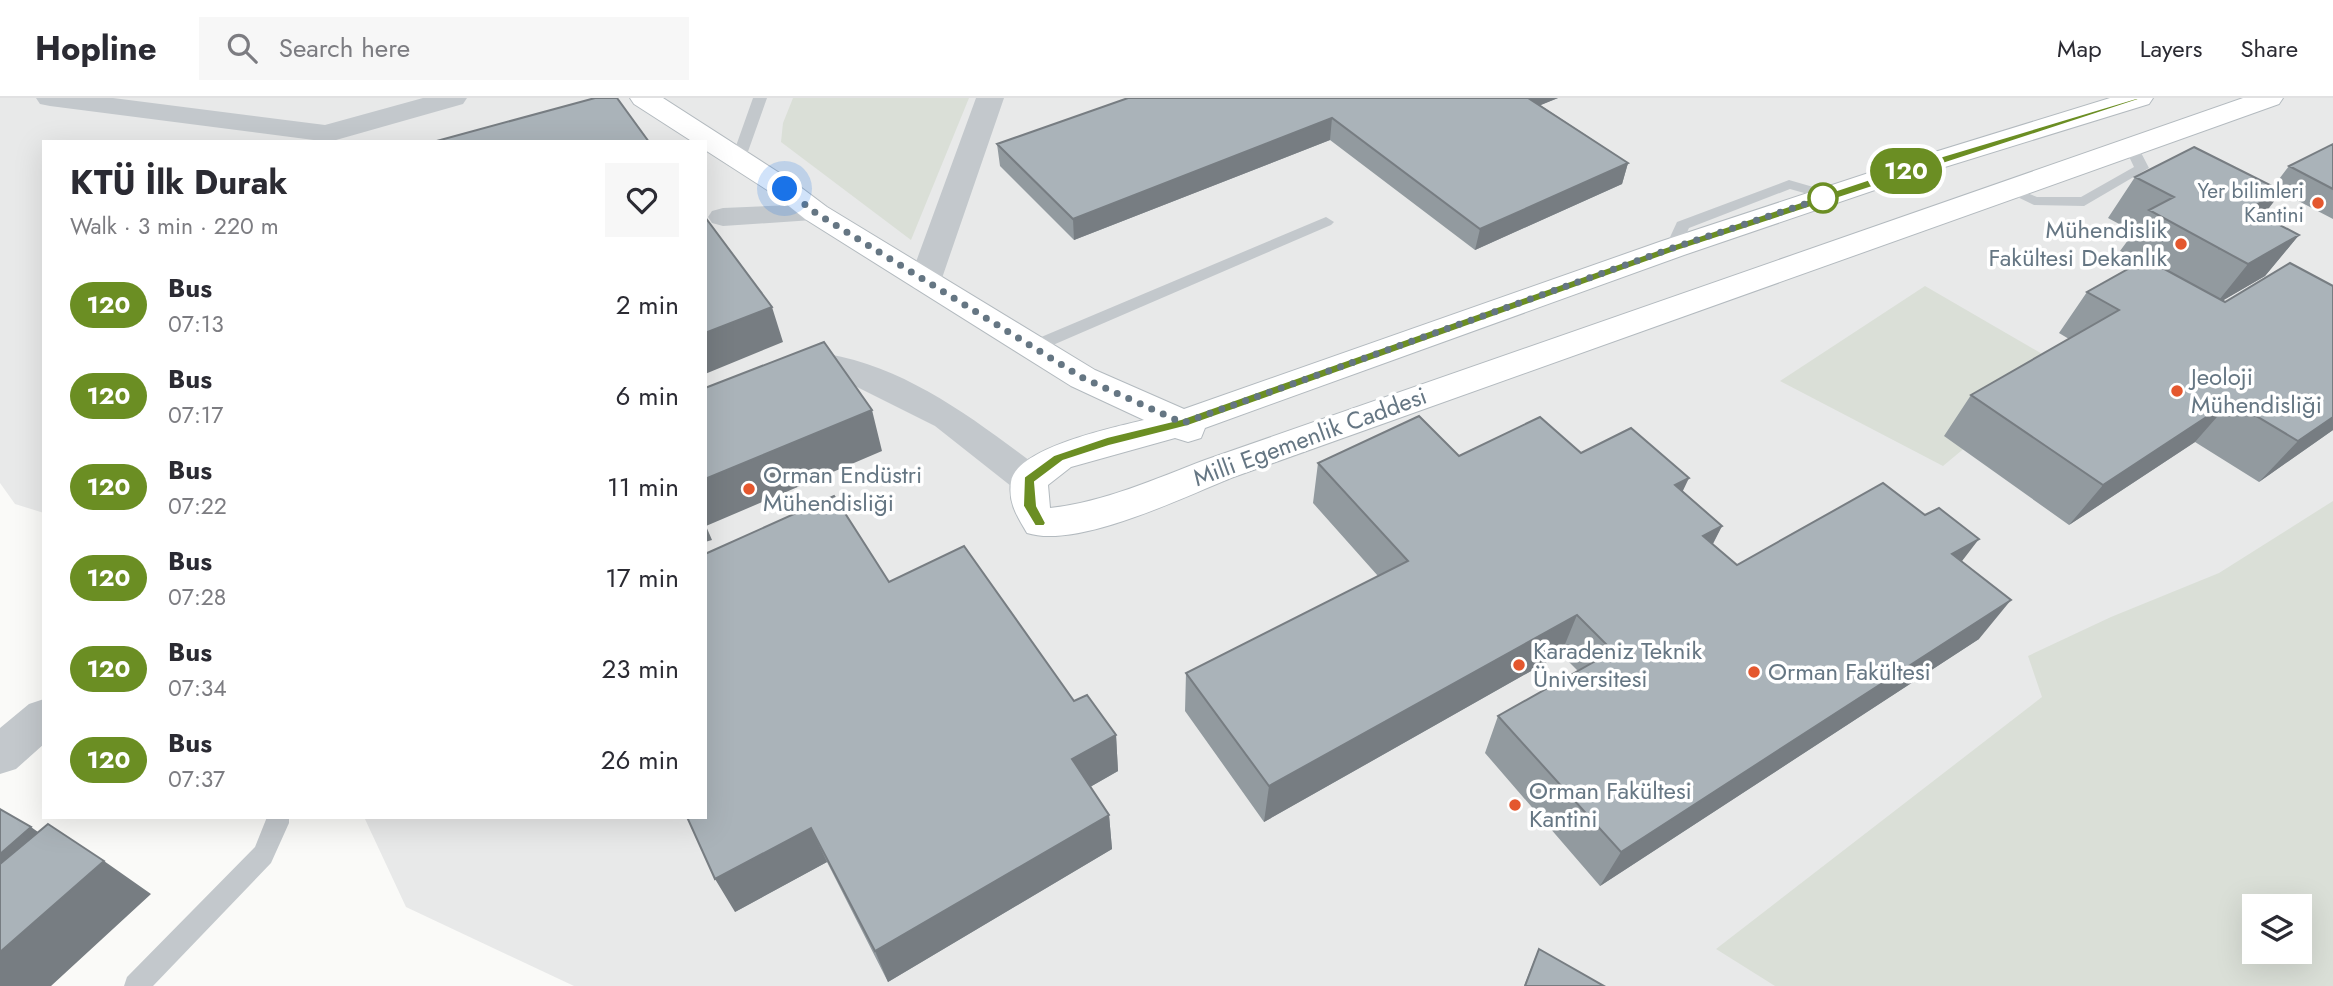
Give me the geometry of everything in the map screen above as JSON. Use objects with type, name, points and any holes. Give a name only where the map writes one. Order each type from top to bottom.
[{"type":"street","points":[[50,98],[326,134],[453,98]]},
{"type":"street","points":[[644,98],[785,189],[816,213],[1083,378],[1183,423],[1218,469]]},
{"type":"street","points":[[925,281],[990,98]]},
{"type":"street","points":[[707,404],[804,367],[828,366],[851,370],[947,417],[1029,480],[1058,458],[1107,442],[1183,423],[1673,248],[2139,98]]},
{"type":"street","name":"Milli Egemenlik Caddesi","points":[[1029,480],[1030,506],[1040,523],[1080,519],[2269,98]]},
{"type":"street","points":[[723,217],[816,213]]},
{"type":"street","points":[[0,755],[42,719]]},
{"type":"lane","points":[[738,160],[761,98]]},
{"type":"lane","points":[[1032,347],[1326,222]]},
{"type":"lane","points":[[136,986],[263,855],[278,819]]},
{"type":"shaded area","name":"Karadeniz Teknik Üniversitesi","points":[[0,98],[2333,98],[2333,986],[574,986],[406,907],[365,819],[707,819],[707,140],[42,140],[42,512],[15,504],[0,483]]},
{"type":"shaded area","points":[[793,98],[969,98],[911,240],[781,142],[783,123]]},
{"type":"shaded area","points":[[1925,286],[2063,366],[1943,466],[1780,381]]},
{"type":"shaded area","points":[[2333,501],[2333,986],[1775,986],[1716,949],[2042,697],[2028,656],[2111,617],[2219,573]]},
{"type":"building","points":[[595,98],[617,98],[648,140],[440,140]]},
{"type":"building","points":[[1128,98],[1528,98],[1628,163],[1480,229],[1332,118],[1073,219],[997,144]]},
{"type":"building","points":[[2333,144],[2333,189],[2289,166]]},
{"type":"building","points":[[2194,147],[2282,191],[2249,209],[2299,235],[2248,264],[2149,210],[2174,197],[2135,177]]},
{"type":"building","points":[[707,220],[772,307],[707,332]]},
{"type":"building","name":"Jeoloji Mühendisliği","points":[[2146,259],[2225,302],[2290,263],[2333,286],[2333,417],[2298,441],[2231,401],[2103,485],[1971,395],[2119,310],[2087,292]]},
{"type":"building","points":[[824,342],[872,410],[707,478],[707,387]]},
{"type":"building","name":"Orman Fakültesi","points":[[1419,416],[1459,456],[1540,417],[1581,453],[1631,428],[1689,478],[1675,485],[1722,526],[1703,536],[1737,565],[1883,483],[1925,515],[1939,508],[1979,539],[1952,554],[2011,600],[1621,852],[1498,716],[1613,651],[1577,615],[1269,786],[1186,673],[1408,561],[1318,463]]},
{"type":"building","points":[[834,496],[889,582],[964,546],[1074,701],[1087,695],[1116,735],[1072,759],[1109,815],[875,951],[811,828],[715,879],[688,819],[707,819],[707,553]]},
{"type":"building","points":[[0,809],[31,827],[0,854]]},
{"type":"building","points":[[48,824],[104,861],[0,952],[0,864]]},
{"type":"building","points":[[1539,949],[1604,986],[1525,986]]},
{"type":"bus line","name":"120","points":[[1040,523],[1030,506],[1029,480],[1058,458],[1107,442],[1183,423],[1673,248],[1909,169],[2139,98]]},
{"type":"place","name":"Yer bilimleri Kantini","points":[[2318,203]]},
{"type":"place","name":"Mühendislik Fakültesi Dekanlık","points":[[2181,244]]},
{"type":"place","name":"Jeoloji Mühendisliği","points":[[2177,391]]},
{"type":"place","name":"Orman Endüstri Mühendisliği","points":[[749,489]]},
{"type":"place","name":"Karadeniz Teknik Üniversitesi","points":[[1519,665]]},
{"type":"place","name":"Orman Fakültesi","points":[[1754,672]]},
{"type":"place","name":"Orman Fakültesi Kantini","points":[[1515,805]]},
{"type":"route","points":[[785,189],[816,213],[1083,378],[1183,423],[1673,248],[1829,196],[1823,198]]}]
